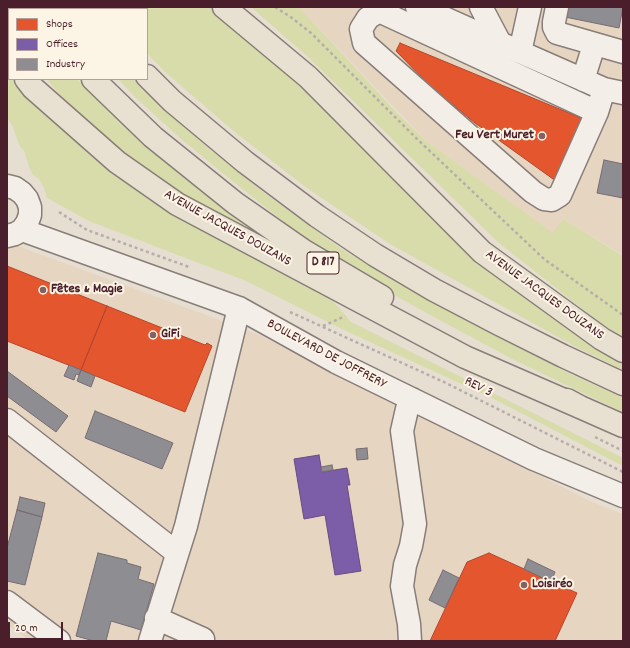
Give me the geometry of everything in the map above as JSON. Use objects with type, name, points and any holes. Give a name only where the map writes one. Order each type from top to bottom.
[{"type":"main road","name":"AVENUE JACQUES DOUZANS","points":[[224,7],[308,77],[482,252],[602,339],[623,351]]},
{"type":"main road","name":"D 817","points":[[148,77],[172,101],[245,162],[317,216],[375,255],[499,324],[562,356],[623,384]]},
{"type":"main road","name":"AVENUE JACQUES DOUZANS","points":[[27,80],[117,162],[177,204],[465,357],[580,407]]},
{"type":"main road","name":"D 817","points":[[94,80],[153,137],[235,203],[304,251],[371,291],[522,372],[580,407],[623,426]]},
{"type":"street","points":[[416,7],[422,8],[583,80],[614,91],[596,112],[560,195],[552,200],[544,199],[533,192],[364,43],[361,29],[368,18],[379,11],[596,112]]},
{"type":"street","points":[[481,7],[500,43]]},
{"type":"street","points":[[520,52],[530,7]]},
{"type":"street","points":[[557,7],[554,22],[557,33],[594,45],[623,52]]},
{"type":"street","points":[[583,80],[594,45]]},
{"type":"street","points":[[8,181],[22,193],[27,199],[30,207],[29,219],[15,233]]},
{"type":"street","name":"BOULEVARD DE JOFFRERY","points":[[15,233],[239,308],[336,362],[534,460],[623,496]]},
{"type":"street","points":[[150,641],[186,526],[239,308]]},
{"type":"street","points":[[410,641],[402,586],[405,565],[412,546],[415,524],[402,430],[407,409],[412,399]]},
{"type":"street","points":[[7,420],[177,553]]},
{"type":"street","points":[[7,602],[59,641]]},
{"type":"street","points":[[156,618],[203,639],[202,641]]},
{"type":"path","points":[[275,7],[292,18],[311,34],[416,138],[544,259],[623,315]]},
{"type":"path","name":"REV 3","points":[[322,326],[444,382],[623,472]]},
{"type":"shaded area","points":[[299,7],[623,7],[623,255],[563,219],[554,234],[426,141]]},
{"type":"shaded area","points":[[7,242],[255,333],[592,502],[623,514],[623,641],[30,641],[7,624]]},
{"type":"green space","points":[[104,7],[210,7],[218,12],[326,107],[484,261],[570,331],[623,363],[623,370],[576,347],[390,244],[307,188],[236,133],[165,72],[148,54],[148,8]]},
{"type":"green space","points":[[251,7],[299,7],[398,114],[426,141],[553,233],[563,219],[623,256],[623,337],[599,322],[499,243],[307,56]]},
{"type":"green space","points":[[7,71],[8,80],[15,80],[92,157],[145,196],[334,302],[351,322],[623,458],[623,466],[494,399],[344,330],[246,281],[89,221],[47,198],[39,179],[33,175],[29,167],[24,150],[20,147],[12,125],[7,118]]},
{"type":"green space","points":[[48,80],[78,80],[122,124],[185,179],[249,226],[250,229],[248,231],[173,192],[118,153],[70,108]]},
{"type":"green space","points":[[119,80],[134,80],[160,106],[209,149],[263,192],[340,248],[461,318],[566,372],[623,398],[623,412],[516,361],[352,271],[304,238],[225,175],[180,138],[134,96]]},
{"type":"building: Shops","points":[[400,43],[586,120],[560,184],[475,123],[429,85],[396,51]]},
{"type":"building: Shops","points":[[7,266],[107,306],[81,370],[7,341]]},
{"type":"building: Shops","points":[[107,306],[205,345],[207,343],[212,346],[185,412],[81,370]]},
{"type":"building: Shops","points":[[489,553],[577,593],[555,641],[430,641],[467,562]]},
{"type":"building: Offices","points":[[319,455],[322,472],[347,468],[350,485],[347,485],[361,571],[335,575],[325,515],[304,519],[294,459]]},
{"type":"building: Industry","points":[[567,7],[623,7],[619,28],[565,17]]},
{"type":"building: Industry","points":[[604,160],[623,164],[623,198],[597,193]]},
{"type":"building: Industry","points":[[69,365],[81,370],[79,375],[76,374],[74,380],[64,376]]},
{"type":"building: Industry","points":[[81,370],[95,376],[91,387],[77,381]]},
{"type":"building: Industry","points":[[7,371],[68,416],[56,432],[7,396]]},
{"type":"building: Industry","points":[[95,411],[173,443],[162,469],[85,438]]},
{"type":"building: Industry","points":[[367,448],[368,459],[357,460],[356,449]]},
{"type":"building: Industry","points":[[332,465],[333,470],[322,472],[321,467]]},
{"type":"building: Industry","points":[[20,497],[45,503],[42,517],[17,510]]},
{"type":"building: Industry","points":[[17,510],[42,517],[25,585],[7,581],[7,548]]},
{"type":"building: Industry","points":[[98,553],[127,560],[127,563],[141,567],[138,579],[154,584],[141,630],[111,621],[106,641],[94,641],[76,636]]},
{"type":"building: Industry","points":[[528,559],[555,572],[551,582],[524,569]]},
{"type":"building: Industry","points":[[443,570],[459,578],[445,608],[429,600]]},
{"type":"place","name":"Feu Vert Muret","points":[[542,136]]},
{"type":"place","name":"Fêtes & Magie","points":[[43,290]]},
{"type":"place","name":"GiFi","points":[[153,335]]},
{"type":"place","name":"Loisiréo","points":[[524,585]]}]
